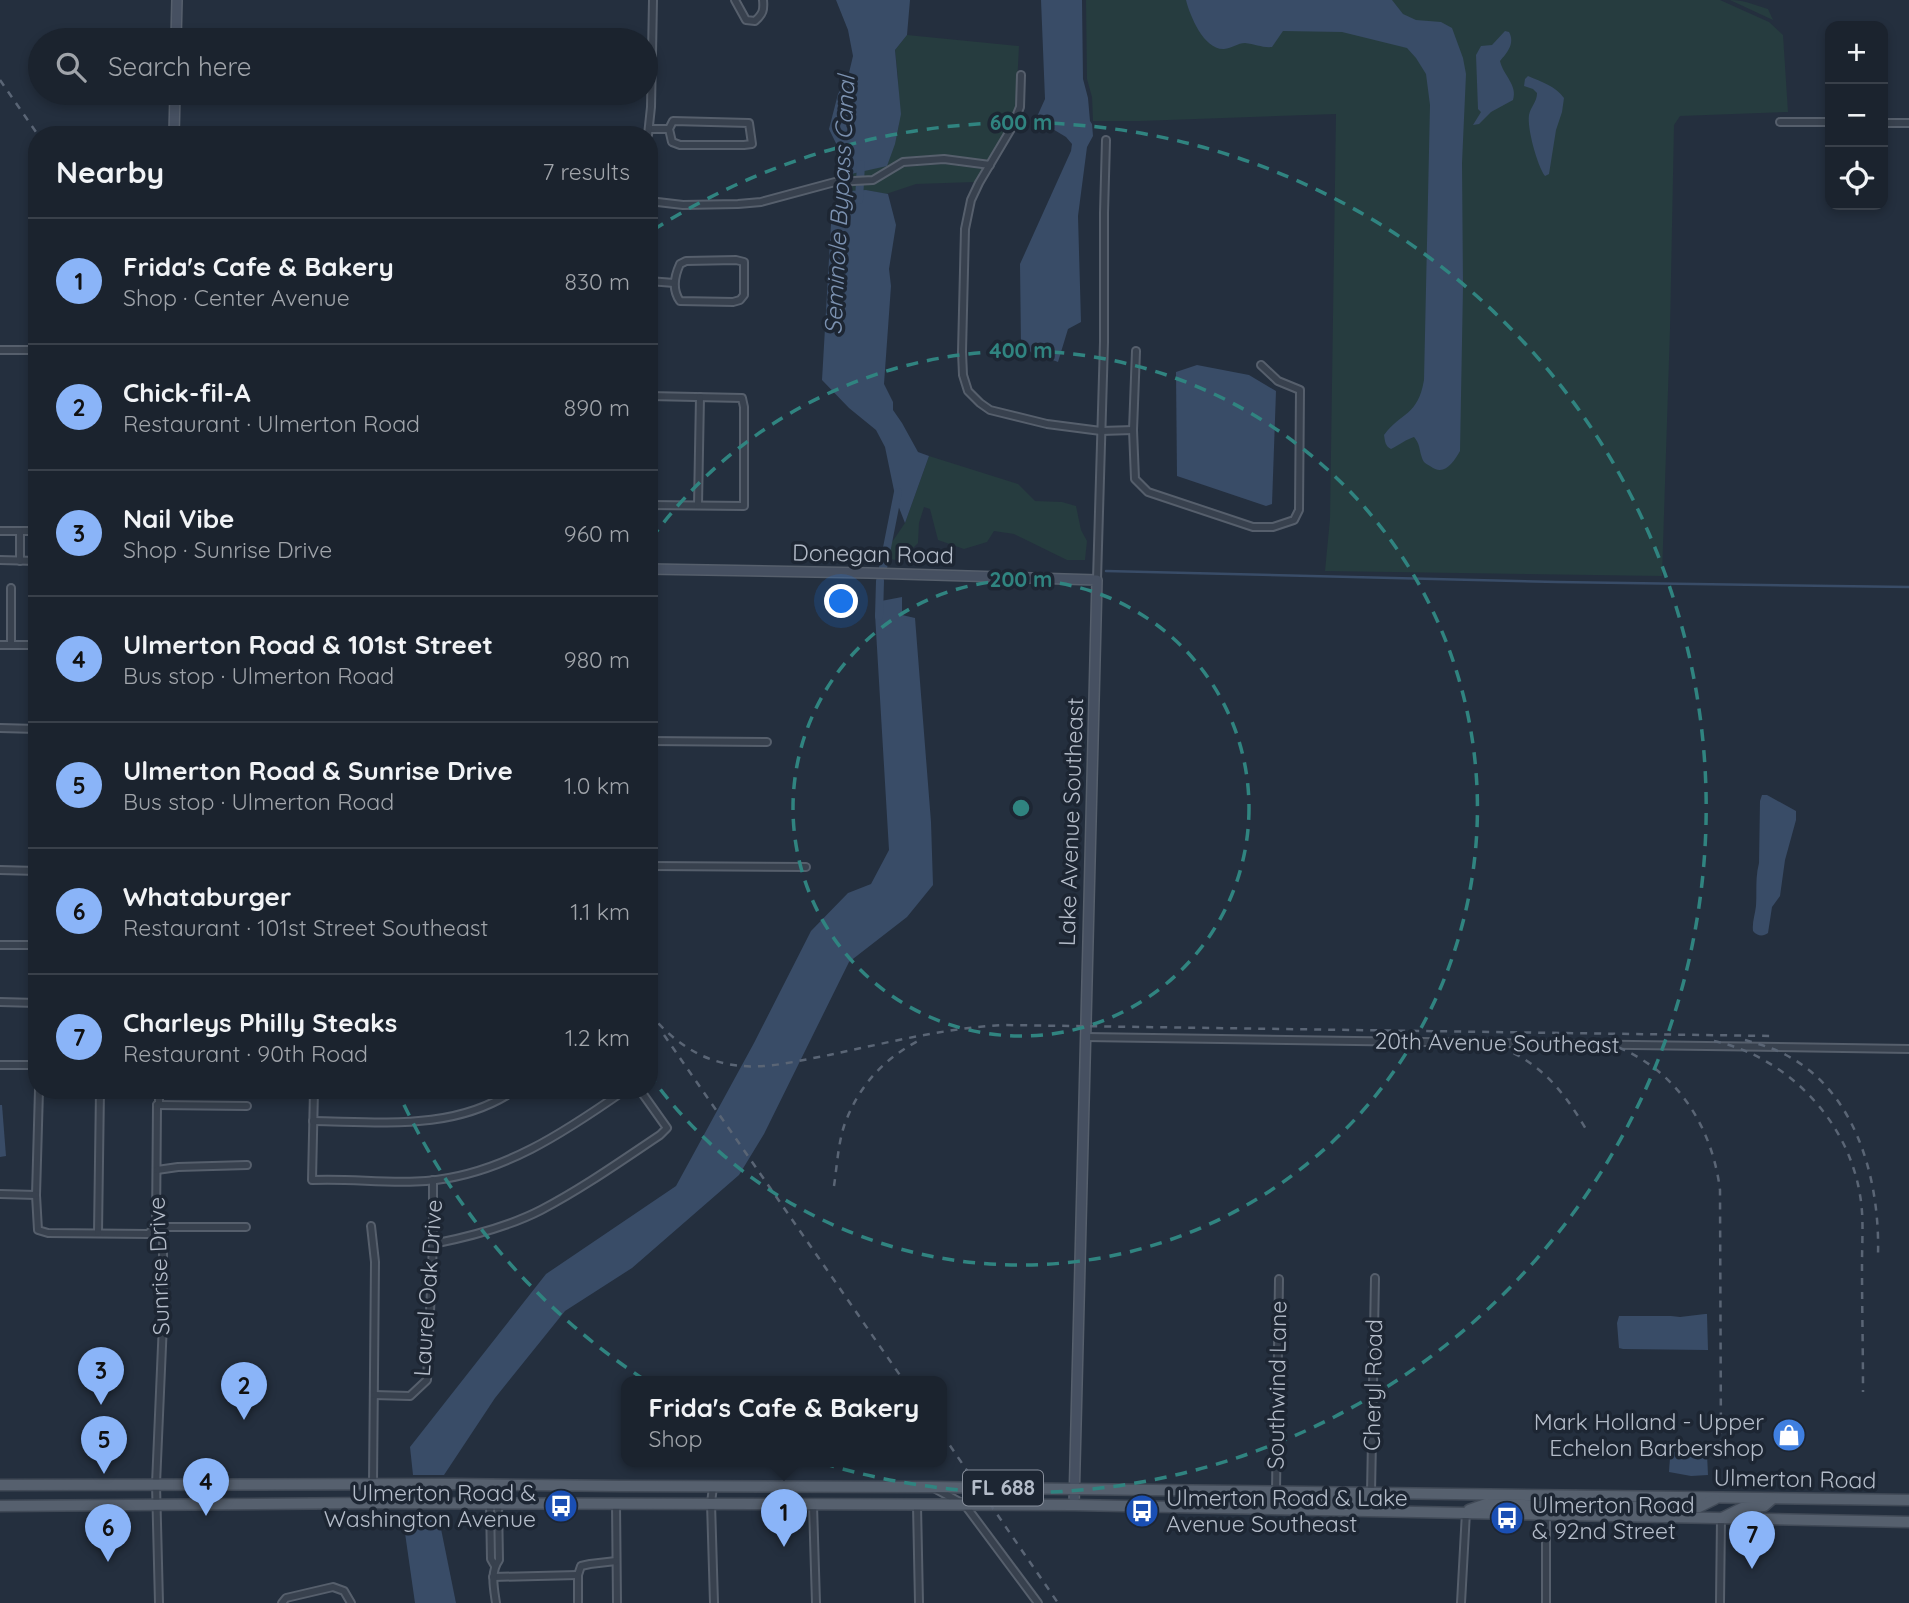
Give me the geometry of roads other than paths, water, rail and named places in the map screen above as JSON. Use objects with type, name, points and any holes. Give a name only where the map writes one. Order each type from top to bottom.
[{"type":"main road","name":"Ulmerton Road","points":[[0,1485],[1074,1488],[1909,1500]]},
{"type":"main road","points":[[1239,1508],[1241,1503],[1247,1500],[1352,1501],[1371,1493]]},
{"type":"main road","points":[[1466,1512],[1486,1504],[1560,1506],[1576,1496]]},
{"type":"main road","points":[[1611,1515],[1630,1507],[1699,1507],[1718,1498]]},
{"type":"main road","points":[[1721,1518],[1742,1508],[1764,1506],[1772,1499]]},
{"type":"main road","name":"Ulmerton Road","points":[[0,1506],[494,1503],[1074,1505],[1909,1522]]},
{"type":"street","points":[[176,28],[177,0]]},
{"type":"street","points":[[652,28],[653,0]]},
{"type":"street","points":[[735,0],[746,20],[755,21],[762,15],[763,0]]},
{"type":"street","points":[[1021,75],[1020,107],[1011,129],[971,200],[965,229],[962,352],[963,375],[968,391],[990,410],[1047,424],[1101,431],[1133,430]]},
{"type":"street","points":[[174,126],[175,105]]},
{"type":"street","points":[[649,126],[651,105]]},
{"type":"street","points":[[673,121],[749,122],[752,144],[680,145],[671,142],[669,129],[673,121]]},
{"type":"street","points":[[1780,122],[1825,122]]},
{"type":"street","points":[[1888,123],[1909,123]]},
{"type":"street","points":[[658,131],[669,129]]},
{"type":"street","name":"Lake Avenue Southeast","points":[[1074,1505],[1104,342],[1106,140]]},
{"type":"street","points":[[658,202],[683,205],[761,202],[835,182],[873,180],[903,162],[944,159],[990,165]]},
{"type":"street","points":[[686,261],[744,262],[744,295],[740,300],[680,301],[675,294],[674,283],[680,264],[686,261]]},
{"type":"street","points":[[658,282],[674,283]]},
{"type":"street","points":[[0,350],[28,350]]},
{"type":"street","points":[[1136,351],[1133,430],[1135,479],[1148,492],[1253,527],[1273,527],[1294,520],[1299,510],[1300,390],[1278,381],[1261,365]]},
{"type":"street","points":[[658,396],[742,398],[744,506],[658,505]]},
{"type":"street","points":[[698,505],[700,397]]},
{"type":"street","points":[[0,531],[28,531]]},
{"type":"street","points":[[20,531],[20,561]]},
{"type":"street","points":[[0,561],[28,561]]},
{"type":"street","name":"Donegan Road","points":[[658,569],[1097,580]]},
{"type":"street","points":[[11,588],[11,645]]},
{"type":"street","points":[[0,645],[28,645]]},
{"type":"street","points":[[0,728],[28,729]]},
{"type":"street","points":[[658,740],[767,742]]},
{"type":"street","points":[[658,866],[806,867]]},
{"type":"street","points":[[0,870],[28,871]]},
{"type":"street","points":[[0,945],[28,945]]},
{"type":"street","points":[[0,1003],[28,1003]]},
{"type":"street","name":"20th Avenue Southeast","points":[[1085,1037],[1909,1049]]},
{"type":"street","points":[[0,1065],[28,1065]]},
{"type":"street","points":[[39,1099],[36,1195],[38,1230],[48,1233],[148,1234],[156,1227],[246,1227]]},
{"type":"street","points":[[98,1233],[100,1099]]},
{"type":"street","name":"Sunrise Drive","points":[[159,1099],[156,1227],[163,1239],[163,1323],[156,1484],[159,1603]]},
{"type":"street","points":[[314,1099],[312,1180],[404,1182],[470,1173],[517,1156],[573,1127],[612,1099]]},
{"type":"street","points":[[313,1121],[423,1122],[457,1115],[502,1099]]},
{"type":"street","points":[[433,1244],[478,1233],[539,1211],[660,1135],[667,1128],[646,1099]]},
{"type":"street","points":[[157,1105],[247,1106]]},
{"type":"street","points":[[157,1170],[247,1165]]},
{"type":"street","name":"Laurel Oak Drive","points":[[374,1395],[411,1396],[426,1380],[433,1244],[433,1180]]},
{"type":"street","points":[[0,1195],[36,1195]]},
{"type":"street","points":[[371,1226],[375,1262],[373,1484]]},
{"type":"street","name":"Cheryl Road","points":[[1371,1493],[1375,1278]]},
{"type":"street","name":"Southwind Lane","points":[[1276,1491],[1279,1279]]},
{"type":"street","points":[[713,1487],[711,1503],[715,1603]]},
{"type":"street","points":[[931,1487],[965,1505],[1038,1603]]},
{"type":"street","points":[[494,1503],[491,1559],[495,1566],[493,1577],[496,1603]]},
{"type":"street","points":[[616,1503],[617,1603]]},
{"type":"street","points":[[917,1504],[919,1603]]},
{"type":"street","points":[[813,1505],[816,1603]]},
{"type":"street","points":[[1461,1603],[1466,1512]]},
{"type":"street","points":[[1546,1513],[1546,1603]]},
{"type":"street","points":[[1720,1603],[1721,1518]]},
{"type":"street","points":[[578,1603],[578,1575],[581,1566],[616,1562]]},
{"type":"street","points":[[493,1577],[578,1575]]},
{"type":"street","points":[[282,1603],[286,1598],[333,1587],[344,1591],[351,1603]]},
{"type":"water","points":[[836,0],[910,0],[907,35],[895,50],[901,114],[895,144],[887,166],[851,174],[829,129],[838,94],[848,77],[853,56],[848,30]]},
{"type":"water","points":[[1041,0],[1082,0],[1083,79],[1093,136],[1087,147],[1078,216],[1081,322],[1068,329],[1058,362],[1021,348],[1020,264],[1072,144],[1066,137],[1036,119],[1045,99]]},
{"type":"water","points":[[1186,0],[1392,0],[1403,14],[1416,20],[1441,22],[1452,28],[1466,74],[1462,163],[1460,451],[1448,467],[1435,469],[1424,462],[1414,437],[1391,449],[1386,445],[1384,435],[1418,401],[1424,380],[1430,105],[1426,74],[1407,48],[1342,32],[1283,31],[1272,47],[1245,43],[1224,49],[1217,48],[1199,31]]},
{"type":"water","points":[[1505,31],[1511,36],[1511,44],[1500,61],[1514,90],[1513,100],[1491,112],[1479,124],[1473,125],[1481,112],[1478,109],[1476,55],[1481,46],[1492,45]]},
{"type":"water","points":[[1528,76],[1552,87],[1564,98],[1549,174],[1545,176],[1536,155],[1530,128],[1529,115],[1537,93],[1524,86]]},
{"type":"water","points":[[866,190],[888,194],[896,225],[889,269],[891,286],[884,384],[893,402],[893,410],[918,452],[929,456],[905,523],[896,500],[885,447],[876,430],[849,408],[822,380],[832,207],[847,191]]},
{"type":"water","points":[[1197,365],[1249,375],[1276,391],[1272,504],[1266,506],[1177,476],[1176,372]]},
{"type":"water","points":[[902,597],[902,615],[915,618],[931,822],[933,885],[907,917],[849,962],[764,1134],[739,1175],[632,1268],[565,1311],[495,1398],[444,1475],[413,1475],[410,1447],[546,1274],[676,1186],[811,931],[848,893],[871,884],[889,850],[875,614],[881,601]]},
{"type":"water","points":[[1762,795],[1767,795],[1796,811],[1796,820],[1785,860],[1780,896],[1772,907],[1768,933],[1758,935],[1753,928]]},
{"type":"water","points":[[0,1105],[6,1156],[0,1157]]},
{"type":"water","points":[[1707,1314],[1708,1350],[1619,1348],[1619,1316],[1680,1317]]},
{"type":"water","points":[[1701,1451],[1707,1454],[1708,1475],[1691,1476],[1669,1472],[1673,1452]]},
{"type":"water","points":[[403,1519],[439,1519],[456,1603],[415,1603]]},
{"type":"waterway","name":"Seminole Bypass Canal","points":[[859,200],[861,164]]},
{"type":"waterway","name":"Seminole Bypass Canal","points":[[883,568],[898,492]]},
{"type":"waterway","points":[[1106,571],[1909,587]]},
{"type":"waterway","name":"Seminole Bypass Canal","points":[[879,616],[880,581]]},
{"type":"railway","points":[[0,80],[32,126]]},
{"type":"railway","points":[[658,1023],[694,1052],[716,1061],[741,1066],[792,1062],[937,1033],[1003,1025],[1771,1036]]},
{"type":"railway","points":[[664,1035],[901,1376]]},
{"type":"railway","points":[[1474,1039],[1511,1052],[1541,1072],[1565,1098],[1587,1131]]},
{"type":"railway","points":[[1592,1039],[1618,1047],[1663,1075],[1695,1115],[1707,1138],[1715,1163],[1720,1190],[1721,1449]]},
{"type":"railway","points":[[1745,1040],[1786,1055],[1810,1071],[1831,1091],[1847,1115],[1868,1169],[1878,1227],[1878,1255]]},
{"type":"railway","points":[[834,1186],[842,1133],[856,1099],[882,1066],[918,1041]]},
{"type":"railway","points":[[1714,1041],[1741,1049],[1766,1061],[1789,1077],[1810,1096],[1828,1118],[1842,1142],[1853,1168],[1862,1212],[1863,1392]]},
{"type":"railway","points":[[947,1441],[1058,1603]]},
{"type":"place","name":"Nail Vibe","points":[[101,1405]]},
{"type":"place","name":"Chick-fil-A","points":[[244,1420]]},
{"type":"place","name":"Mark Holland - Upper Echelon Barbershop","points":[[1789,1435]]},
{"type":"place","name":"Ulmerton Road & Sunrise Drive","points":[[104,1474]]},
{"type":"place","name":"Ulmerton Road & Washington Avenue","points":[[561,1506]]},
{"type":"place","name":"Ulmerton Road & Lake Avenue Southeast","points":[[1142,1511]]},
{"type":"place","name":"Ulmerton Road & 101st Street","points":[[206,1516]]},
{"type":"place","name":"Ulmerton Road & 92nd Street","points":[[1507,1518]]},
{"type":"place","name":"Frida's Cafe & Bakery","points":[[784,1547]]},
{"type":"place","name":"Whataburger","points":[[108,1562]]},
{"type":"place","name":"Charleys Philly Steaks","points":[[1752,1569]]}]
